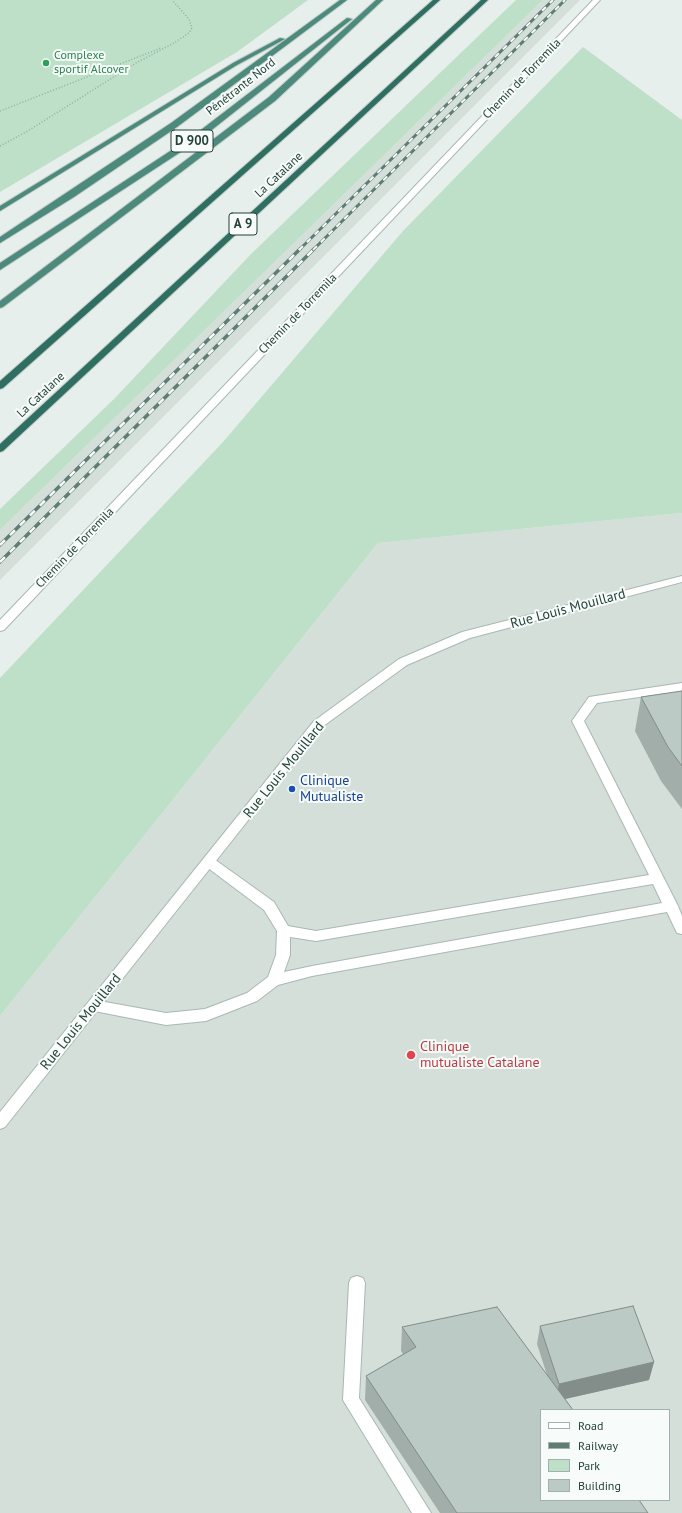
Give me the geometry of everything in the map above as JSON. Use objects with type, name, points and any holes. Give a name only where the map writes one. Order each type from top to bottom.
[{"type":"highway","name":"Pénétrante Nord","points":[[0,241],[174,125],[344,0]]},
{"type":"highway","name":"Pénétrante Nord","points":[[0,268],[196,138],[373,0]]},
{"type":"highway","points":[[0,305],[272,99],[380,0]]},
{"type":"highway","name":"La Catalane","points":[[0,386],[437,0]]},
{"type":"highway","name":"La Catalane","points":[[0,449],[485,0]]},
{"type":"highway","points":[[0,209],[235,64],[320,19]]},
{"type":"street","name":"Chemin de Torremila","points":[[0,627],[597,0]]},
{"type":"street","name":"Rue Louis Mouillard","points":[[0,1123],[318,724],[403,662],[466,635],[682,579]]},
{"type":"street","points":[[682,686],[593,700],[578,721],[682,929]]},
{"type":"street","points":[[209,862],[269,906],[284,931],[283,955],[274,980]]},
{"type":"street","points":[[284,931],[316,936],[656,879]]},
{"type":"street","points":[[94,1006],[166,1019],[206,1015],[252,997],[274,980],[312,971],[671,906]]},
{"type":"street","points":[[357,1283],[351,1400],[422,1513]]},
{"type":"path","points":[[0,146],[26,132],[136,63],[189,34],[192,28],[189,19],[172,0]]},
{"type":"path","points":[[0,111],[174,43]]},
{"type":"shaded area","points":[[543,0],[580,0],[0,580],[0,530]]},
{"type":"shaded area","name":"Clinique mutualiste Catalane","points":[[682,513],[682,1513],[0,1513],[0,1016],[378,543]]},
{"type":"green space","points":[[0,0],[308,0],[237,52],[0,192]]},
{"type":"green space","points":[[516,0],[543,0],[0,530],[0,509],[114,399],[251,254]]},
{"type":"green space","points":[[583,47],[682,120],[682,513],[378,543],[0,1016],[0,678],[223,442],[403,231]]},
{"type":"building","points":[[682,691],[682,766],[668,747],[641,697]]},
{"type":"building","points":[[633,1306],[654,1362],[559,1384],[540,1326]]},
{"type":"building","points":[[497,1307],[572,1409],[540,1409],[540,1501],[640,1501],[648,1513],[457,1513],[366,1376],[416,1347],[402,1327]]},
{"type":"railway","points":[[299,250],[553,0]]},
{"type":"railway","points":[[313,250],[565,0]]},
{"type":"railway","points":[[0,545],[300,249]]},
{"type":"railway","points":[[0,562],[314,249]]},
{"type":"place","name":"Complexe sportif Alcover","points":[[46,63]]},
{"type":"place","name":"Clinique Mutualiste","points":[[292,789]]},
{"type":"place","name":"Clinique mutualiste Catalane","points":[[411,1055]]}]
